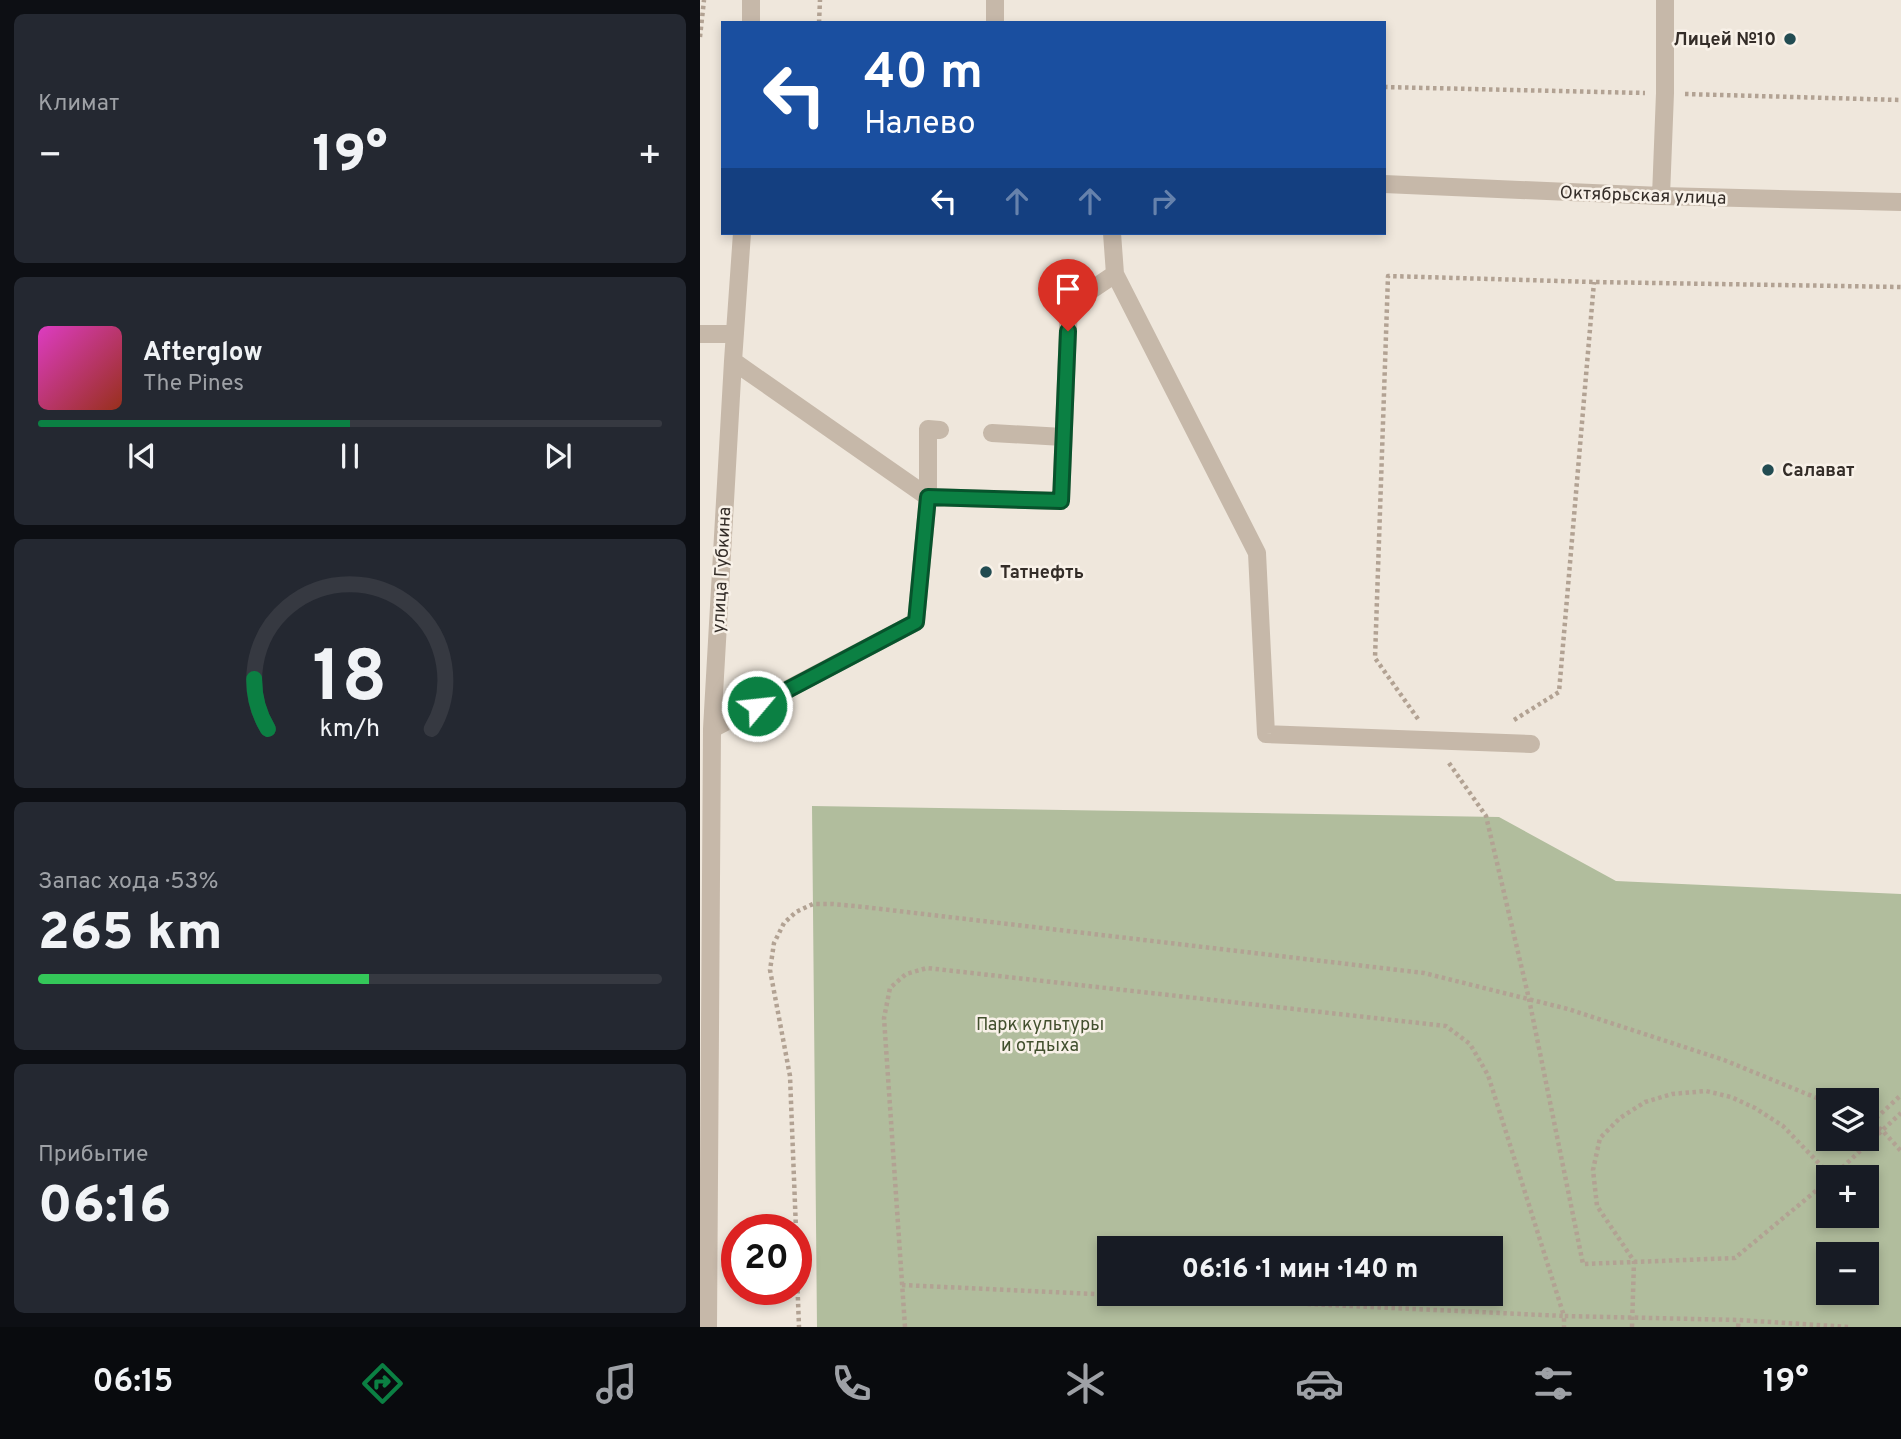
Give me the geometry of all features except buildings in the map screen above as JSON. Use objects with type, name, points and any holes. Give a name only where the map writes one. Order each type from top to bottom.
[{"type":"street","points":[[751,0],[751,21]]},
{"type":"street","points":[[995,0],[995,21]]},
{"type":"street","points":[[1661,196],[1665,0]]},
{"type":"street","name":"Октябрьская улица","points":[[1386,184],[1661,196],[1901,202]]},
{"type":"street","name":"улица Губкина","points":[[708,1327],[712,729],[742,235]]},
{"type":"street","points":[[1112,235],[1115,274],[1257,553],[1266,734],[1531,744]]},
{"type":"street","points":[[733,360],[928,497],[1061,501],[1069,305],[1115,274]]},
{"type":"street","points":[[700,334],[735,334]]},
{"type":"street","points":[[712,729],[916,622],[928,497],[928,429],[940,430]]},
{"type":"street","points":[[992,433],[1063,437]]},
{"type":"path","points":[[700,37],[704,0]]},
{"type":"path","points":[[820,0],[820,21]]},
{"type":"path","points":[[1433,740],[1375,658],[1388,276],[1901,287]]},
{"type":"path","points":[[1512,721],[1559,692],[1594,282]]},
{"type":"path","points":[[1477,742],[1447,760],[1486,816],[1529,999],[1583,1264],[1735,1258],[1816,1190]]},
{"type":"path","points":[[795,1214],[790,1076],[770,970],[774,943],[784,922],[796,912],[813,904],[864,907],[1424,974],[1568,1009],[1724,1060],[1816,1098]]},
{"type":"path","points":[[905,1327],[884,1018],[890,988],[906,974],[927,968],[1446,1026],[1470,1044],[1488,1075],[1564,1316],[1564,1327]]},
{"type":"path","points":[[1632,1327],[1634,1261],[1597,1206],[1592,1170],[1600,1138],[1620,1118],[1645,1102],[1672,1094],[1706,1091],[1731,1097],[1783,1126],[1819,1165]]},
{"type":"path","points":[[1879,1114],[1901,1095]]},
{"type":"path","points":[[1845,1165],[1901,1113]]},
{"type":"path","points":[[1879,1128],[1901,1151]]},
{"type":"path","points":[[902,1285],[1564,1316],[1739,1320],[1849,1327]]},
{"type":"path","points":[[798,1305],[799,1327]]},
{"type":"path","points":[[1738,1327],[1739,1320]]},
{"type":"green space","name":"Парк культуры и отдыха","points":[[812,806],[1499,817],[1616,881],[1901,894],[1901,1327],[817,1327]]},
{"type":"place","name":"Лицей №10","points":[[1790,39]]},
{"type":"place","name":"Салават","points":[[1768,470]]},
{"type":"place","name":"Татнефть","points":[[986,572]]},
{"type":"route","points":[[757,706],[916,622],[928,497],[1061,501],[1068,331]]}]
